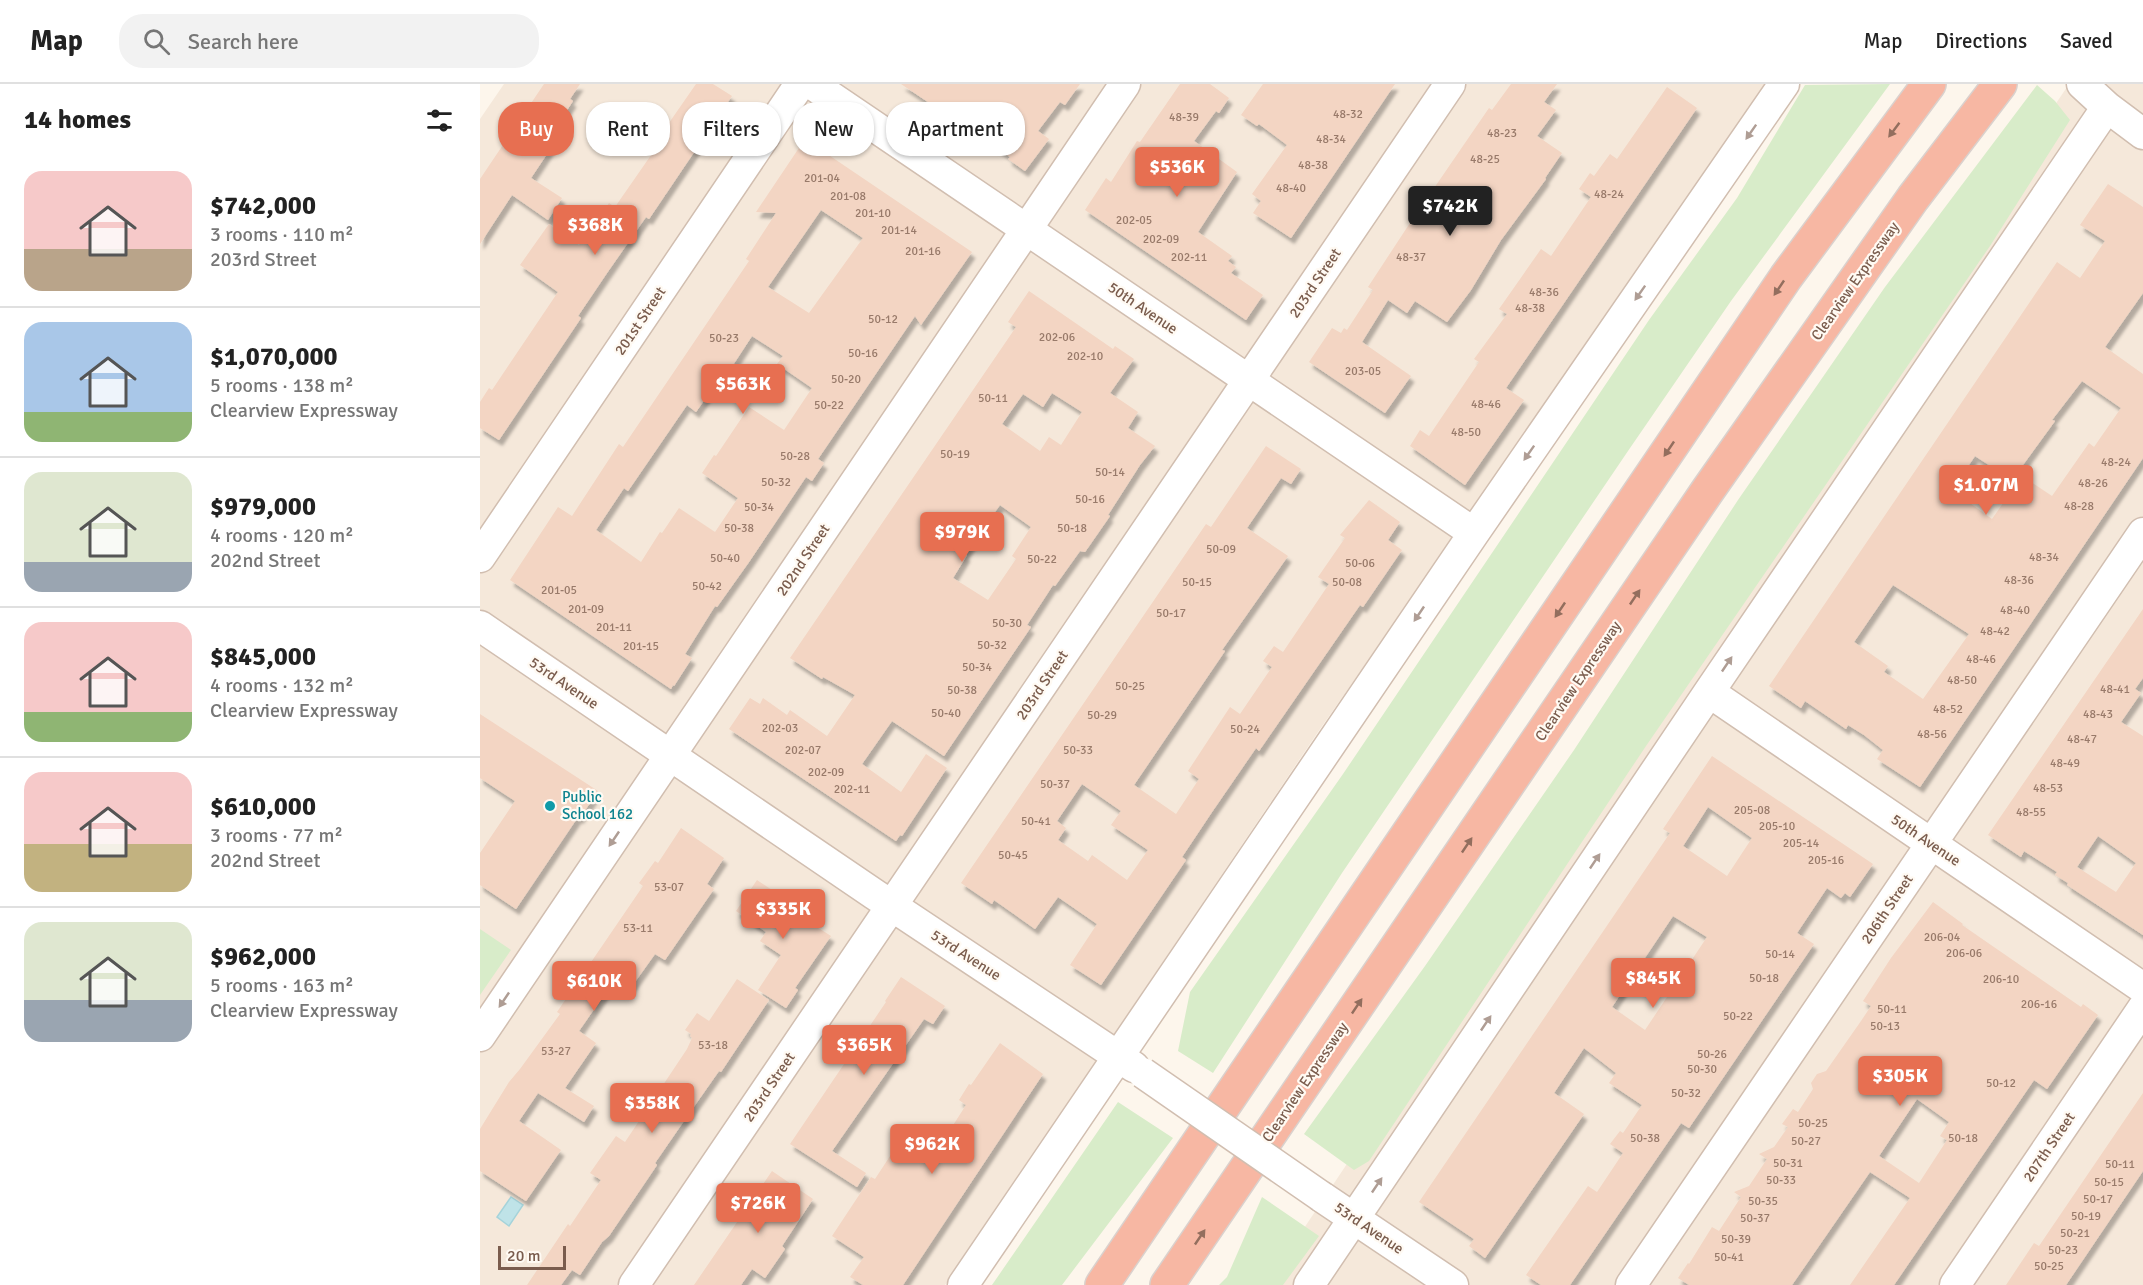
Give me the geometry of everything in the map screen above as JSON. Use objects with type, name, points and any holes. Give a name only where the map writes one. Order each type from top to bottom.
[{"type":"highway","points":[[1102,1285],[1773,297],[1929,84]]},
{"type":"highway","name":"Clearview Expressway","points":[[1167,1285],[1708,490],[1913,198],[2001,84]]},
{"type":"street","name":"201st Street","points":[[480,557],[800,84]]},
{"type":"street","name":"50th Avenue","points":[[812,84],[1474,533]]},
{"type":"street","name":"202nd Street","points":[[480,1036],[1125,84]]},
{"type":"street","name":"203rd Street","points":[[634,1285],[1450,84]]},
{"type":"street","points":[[963,1285],[1131,1065],[1474,533],[1784,84]]},
{"type":"street","points":[[2082,84],[2107,107],[2143,134]]},
{"type":"street","points":[[1309,1285],[2107,107]]},
{"type":"street","name":"206th Street","points":[[1631,1285],[2143,533]]},
{"type":"street","name":"53rd Avenue","points":[[480,626],[1453,1285]]},
{"type":"street","name":"50th Avenue","points":[[1709,692],[2143,988]]},
{"type":"street","name":"207th Street","points":[[1955,1285],[2143,1008]]},
{"type":"shaded area","points":[[504,84],[1770,84],[1318,732],[945,1285],[480,1285],[480,119]]},
{"type":"shaded area","points":[[2069,84],[2143,84],[2143,1285],[1266,1285]]},
{"type":"green space","points":[[1890,84],[1731,301],[1628,451],[1342,873],[1213,1073],[1178,1051],[1190,992],[1343,774],[1649,320],[1737,198],[1805,85]]},
{"type":"green space","points":[[2037,85],[2055,101],[2070,120],[1990,246],[1646,746],[1369,1161],[1354,1170],[1304,1134],[1425,966],[1574,750],[1738,500],[1885,287]]},
{"type":"green space","points":[[480,929],[511,950],[480,995]]},
{"type":"green space","points":[[1118,1102],[1173,1138],[1062,1285],[992,1285]]},
{"type":"green space","points":[[1262,1197],[1319,1236],[1283,1285],[1219,1285],[1227,1277]]},
{"type":"water","points":[[511,1197],[523,1205],[509,1226],[497,1217]]},
{"type":"building","points":[[544,84],[580,84],[570,99],[572,102],[532,102]]},
{"type":"building","points":[[696,84],[713,84],[732,96],[728,102],[684,102]]},
{"type":"building","points":[[901,84],[1080,84],[1065,105],[1060,102],[1038,131],[1049,139],[1025,171],[1008,159],[1009,156],[1025,156],[1025,102],[928,102]]},
{"type":"building","points":[[1180,84],[1210,84],[1229,98],[1219,113],[1216,111],[1194,141],[1237,172],[1198,232],[1232,256],[1228,261],[1236,267],[1231,273],[1263,295],[1246,320],[1085,210],[1106,178],[1111,182],[1137,141],[1140,142]]},
{"type":"building","points":[[1263,84],[1395,84],[1291,238],[1253,213],[1261,201],[1252,194],[1287,145],[1259,124],[1257,126],[1241,115]]},
{"type":"building","points":[[1511,84],[1557,84],[1544,102],[1556,110],[1537,136],[1562,153],[1546,179],[1501,240],[1471,290],[1447,322],[1415,301],[1407,313],[1388,300],[1362,342],[1411,376],[1385,413],[1309,362],[1332,328],[1341,333],[1344,328],[1347,330],[1373,290],[1368,287],[1406,229],[1489,108],[1492,110]]},
{"type":"building","points":[[1667,87],[1697,108],[1506,388],[1524,400],[1465,485],[1410,446],[1420,430],[1429,436],[1479,362],[1474,359],[1507,314],[1499,309],[1541,249],[1551,256],[1591,197],[1579,189],[1590,173],[1594,176],[1610,154],[1617,159]]},
{"type":"building","points":[[682,104],[682,156],[692,156],[649,219],[646,217],[607,273],[578,316],[581,318],[499,440],[480,428],[480,402],[489,388],[492,390],[558,292],[520,265],[549,224],[579,245],[609,203],[615,207],[650,156],[670,156],[670,121]]},
{"type":"building","points":[[498,152],[498,156],[546,156],[531,178],[562,198],[548,220],[512,195],[480,244],[480,179]]},
{"type":"building","points":[[794,156],[830,156],[972,252],[921,325],[915,316],[818,459],[824,463],[812,481],[806,477],[749,562],[717,607],[715,606],[685,654],[692,658],[671,689],[510,580],[558,507],[572,516],[619,444],[623,447],[749,261],[746,259],[776,213],[756,212]],"holes":[[[821,210],[863,238],[809,313],[768,287]],[[752,336],[783,356],[777,364],[812,388],[784,430],[749,407],[716,456],[714,455],[702,473],[738,498],[715,532],[679,508],[641,562],[596,530],[624,488],[628,491],[687,405],[696,412],[712,389],[716,391]]]},
{"type":"building","points":[[2108,184],[2143,207],[2143,293],[2105,347],[2143,374],[2143,458],[1920,787],[1877,759],[1883,750],[1864,735],[1848,725],[1846,729],[1805,701],[1801,708],[1769,686],[2057,262],[2080,278],[2105,241],[2080,225]],"holes":[[[2082,381],[2121,408],[2094,447],[2089,443],[2052,496],[2022,476],[1992,519],[1952,490],[1975,456],[2012,480],[2055,421],[2052,420]],[[1893,585],[1969,634],[1923,699],[1884,672],[1888,666],[1854,642]]]},
{"type":"building","points":[[1029,291],[1113,349],[1115,346],[1134,359],[1110,393],[1138,412],[1128,428],[1155,446],[1140,465],[1108,515],[1110,516],[1085,552],[1080,551],[1055,586],[1053,585],[1027,625],[1031,627],[944,756],[892,721],[862,764],[901,792],[926,754],[947,768],[902,836],[900,835],[896,841],[729,729],[750,698],[760,704],[763,698],[787,715],[790,710],[827,736],[855,695],[823,677],[822,679],[790,658],[1016,327],[1008,322]],"holes":[[[1052,393],[1082,412],[1061,445],[1049,437],[1040,451],[1002,424],[1023,394],[1043,407]],[[1000,505],[1031,527],[1012,556],[1016,559],[988,600],[953,578],[967,555],[965,554]]]},
{"type":"building","points":[[1266,446],[1301,469],[1291,484],[1281,478],[1247,528],[1288,556],[1222,650],[1225,651],[1134,785],[1176,814],[1199,779],[1188,771],[1230,707],[1240,714],[1272,667],[1263,661],[1274,646],[1283,652],[1329,584],[1318,577],[1345,538],[1340,535],[1369,500],[1400,522],[1388,540],[1402,550],[1363,607],[1360,605],[1259,751],[1256,748],[1182,857],[1186,860],[1101,985],[1070,965],[1097,924],[1058,897],[1035,929],[994,900],[992,904],[961,883],[1206,524],[1211,527]],"holes":[[[1082,784],[1121,811],[1111,825],[1148,850],[1127,880],[1092,855],[1088,861],[1058,840],[1066,828],[1057,821]]]},
{"type":"building","points":[[2143,609],[2143,678],[2135,689],[2141,693],[2121,722],[2143,736],[2143,935],[2067,885],[2068,883],[2055,875],[2057,872],[2024,851],[2021,857],[1988,835]],"holes":[[[2098,836],[2136,863],[2116,892],[2077,867]]]},
{"type":"building","name":"Public School 162","points":[[480,714],[598,791],[516,909],[480,885],[480,853],[515,801],[480,778]]},
{"type":"building","points":[[1712,756],[1873,864],[1850,897],[1845,893],[1841,898],[1827,888],[1797,933],[1814,944],[1689,1128],[1681,1123],[1570,1285],[1541,1285],[1526,1275],[1588,1186],[1597,1192],[1623,1153],[1610,1144],[1620,1131],[1623,1133],[1642,1105],[1609,1083],[1616,1073],[1584,1048],[1554,1093],[1584,1114],[1485,1258],[1469,1246],[1474,1239],[1419,1202],[1670,833],[1663,829]],"holes":[[[1708,807],[1752,838],[1727,876],[1683,846]],[[1673,916],[1707,937],[1645,1030],[1612,1007]]]},
{"type":"building","points":[[681,828],[724,858],[707,884],[714,889],[665,960],[655,954],[630,989],[615,979],[579,1031],[596,1043],[565,1088],[594,1106],[584,1122],[538,1093],[519,1121],[561,1150],[526,1201],[480,1171],[480,1129],[509,1082],[560,1014],[557,1012],[643,886],[639,883],[655,861],[658,863]]},
{"type":"building","points":[[757,880],[802,910],[798,915],[831,936],[795,988],[798,990],[786,1008],[758,990],[781,955],[760,941],[766,932],[736,911]]},
{"type":"building","points":[[1933,902],[1962,925],[2081,1007],[2083,1004],[2098,1015],[2047,1089],[2034,1080],[1894,1285],[1850,1285],[1910,1198],[1870,1172],[1792,1285],[1689,1285],[1678,1278],[1712,1227],[1719,1231],[1741,1197],[1734,1192],[1749,1186],[1767,1159],[1759,1154],[1774,1147],[1788,1127],[1782,1124],[1793,1109],[1798,1112],[1813,1089],[1811,1083],[1817,1074],[1826,1071],[1871,1006],[1863,1001],[1891,958]],"holes":[[[1917,1099],[1949,1122],[1940,1136],[1947,1140],[1919,1183],[1879,1156]]]},
{"type":"building","points":[[901,977],[945,1006],[933,1024],[924,1019],[832,1151],[866,1173],[857,1187],[790,1144]]},
{"type":"building","points":[[737,979],[769,1000],[721,1072],[719,1071],[655,1163],[657,1165],[609,1236],[602,1242],[580,1275],[572,1270],[561,1285],[527,1285],[601,1180],[590,1173],[616,1136],[625,1142],[687,1049],[692,1038],[691,1034],[685,1030],[697,1013],[709,1021]]},
{"type":"building","points":[[1000,1043],[1043,1074],[903,1285],[863,1285],[850,1277],[864,1257],[832,1236],[871,1177],[875,1179],[911,1124],[941,1144],[966,1105],[959,1100]]},
{"type":"building","points":[[2143,1093],[2143,1171],[2066,1285],[2006,1285],[2034,1243],[2039,1246]]},
{"type":"building","points":[[772,1171],[813,1199],[782,1246],[785,1249],[765,1278],[752,1269],[741,1285],[694,1285]]},
{"type":"place","name":"Public School 162","points":[[550,806]]}]
